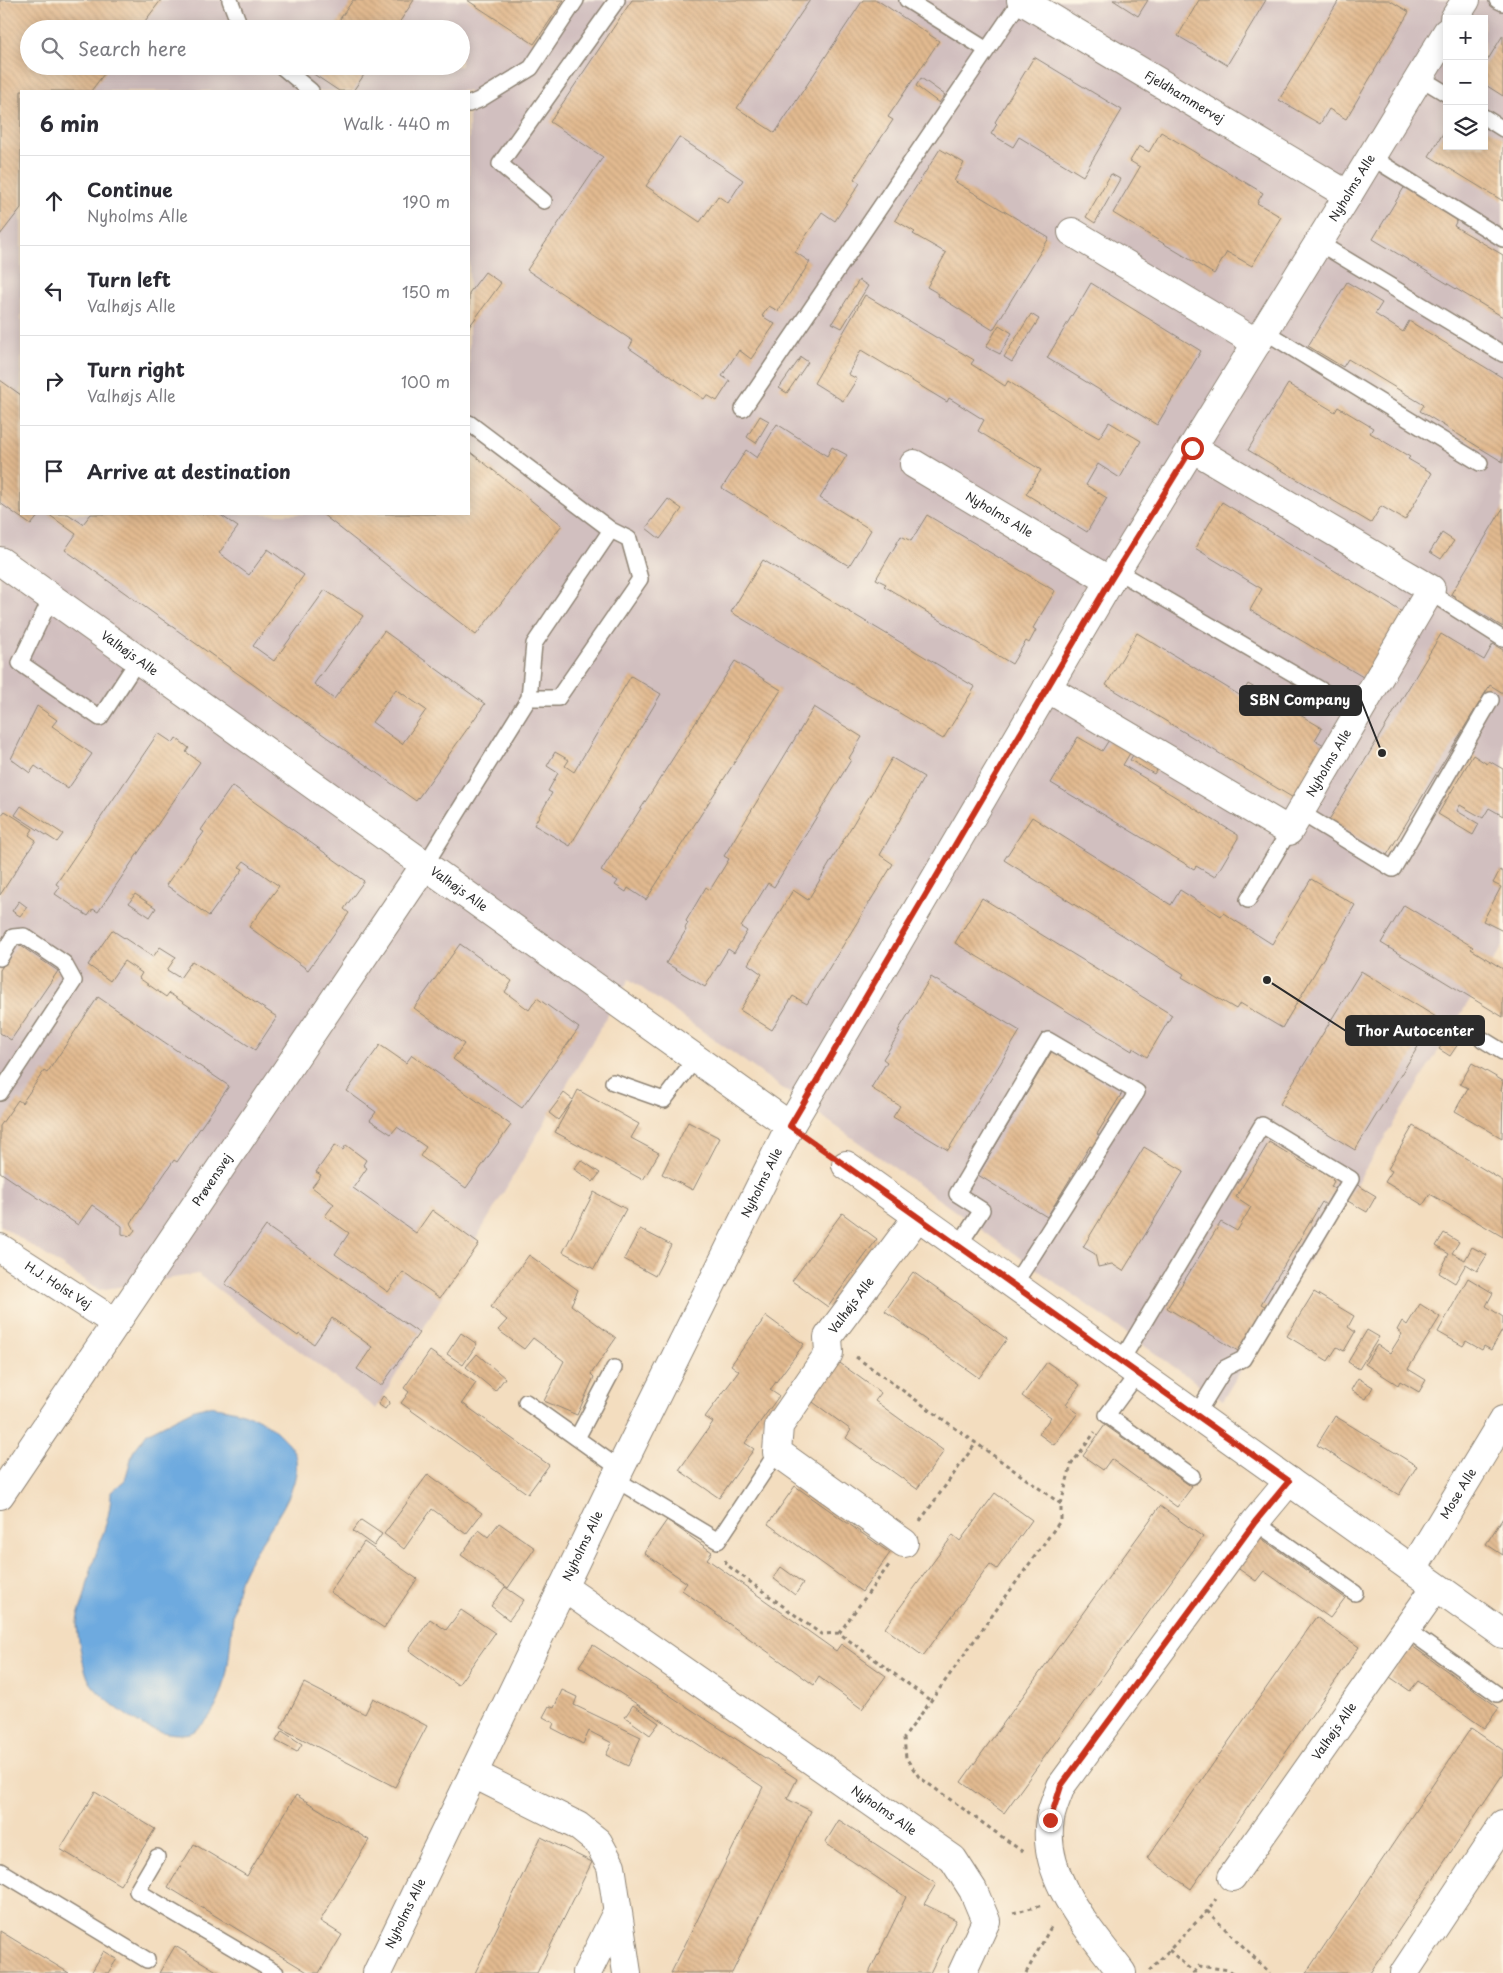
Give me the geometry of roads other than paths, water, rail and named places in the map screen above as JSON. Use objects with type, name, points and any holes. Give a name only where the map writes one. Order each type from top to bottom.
[{"type":"street","name":"Fjeldhammervej","points":[[1021,0],[1348,195]]},
{"type":"street","points":[[1457,15],[1466,0]]},
{"type":"street","name":"Nyholms Alle","points":[[377,1973],[618,1474],[790,1126],[1113,576],[1443,39]]},
{"type":"street","points":[[1072,232],[1261,337]]},
{"type":"street","points":[[1192,448],[1431,589],[1429,592]]},
{"type":"street","name":"Nyholms Alle","points":[[914,464],[1113,576]]},
{"type":"street","name":"Valhøjs Alle","points":[[0,561],[790,1126]]},
{"type":"street","name":"Nyholms Alle","points":[[1294,821],[1429,592]]},
{"type":"street","points":[[1047,688],[1294,821]]},
{"type":"street","name":"Prøvensvej","points":[[0,1495],[425,865]]},
{"type":"street","points":[[846,1165],[1503,1634]]},
{"type":"street","name":"Valhøjs Alle","points":[[777,1452],[779,1426],[829,1353],[828,1337],[918,1216]]},
{"type":"street","name":"H.J. Holst Vej","points":[[0,1248],[116,1323]]},
{"type":"street","name":"Mose Alle","points":[[1413,1569],[1503,1420]]},
{"type":"street","points":[[777,1452],[904,1543]]},
{"type":"street","points":[[1122,1973],[1066,1898],[1050,1854],[1050,1820],[1061,1786],[1255,1522],[1289,1481]]},
{"type":"street","name":"Valhøjs Alle","points":[[1232,1877],[1436,1586]]},
{"type":"street","name":"Nyholms Alle","points":[[563,1587],[953,1859],[972,1890],[986,1921],[962,1973]]},
{"type":"street","points":[[474,1774],[578,1826],[598,1842],[611,1866],[627,1973]]},
{"type":"street","points":[[1404,1973],[1503,1824]]},
{"type":"street","points":[[587,1973],[617,1912]]},
{"type":"lane","points":[[230,0],[238,20]]},
{"type":"lane","points":[[470,104],[531,68],[576,0]]},
{"type":"lane","points":[[544,201],[500,164],[616,0]]},
{"type":"lane","points":[[907,0],[987,50]]},
{"type":"lane","points":[[743,409],[1021,0]]},
{"type":"lane","points":[[1497,0],[1503,3]]},
{"type":"lane","points":[[291,75],[309,90]]},
{"type":"lane","points":[[1420,77],[1443,91]]},
{"type":"lane","points":[[1488,120],[1503,129]]},
{"type":"lane","points":[[1371,157],[1503,239]]},
{"type":"lane","points":[[1319,243],[1503,354]]},
{"type":"lane","points":[[1261,337],[1480,463]]},
{"type":"lane","points":[[470,424],[610,530],[629,539],[640,578],[558,698],[529,698]]},
{"type":"lane","points":[[425,865],[529,698],[534,644],[610,530]]},
{"type":"lane","points":[[1113,576],[1359,712]]},
{"type":"lane","points":[[1429,592],[1503,639]]},
{"type":"lane","points":[[51,598],[20,662],[100,718],[138,660]]},
{"type":"lane","points":[[1248,900],[1294,821],[1393,869],[1491,700]]},
{"type":"lane","points":[[0,958],[13,937],[24,936],[64,963],[74,981],[0,1093]]},
{"type":"lane","points":[[1482,1039],[1503,1052]]},
{"type":"lane","points":[[959,1245],[982,1210],[957,1194],[1048,1040],[1137,1092],[1014,1285]]},
{"type":"lane","points":[[613,1082],[664,1100],[696,1059]]},
{"type":"lane","points":[[1192,1476],[1107,1416],[1129,1367],[1262,1124],[1351,1179],[1243,1359],[1225,1368],[1196,1415]]},
{"type":"lane","points":[[577,1438],[614,1368]]},
{"type":"lane","points":[[526,1402],[577,1438],[618,1474]]},
{"type":"lane","name":"Valhøjs Alle","points":[[618,1474],[718,1541],[777,1452]]},
{"type":"lane","points":[[1255,1522],[1355,1593]]},
{"type":"lane","points":[[1406,1629],[1497,1694]]},
{"type":"lane","points":[[157,1857],[137,1890],[276,1973]]},
{"type":"lane","points":[[0,1871],[147,1960]]},
{"type":"water","points":[[207,1406],[228,1409],[248,1415],[274,1430],[289,1444],[294,1453],[296,1474],[284,1506],[245,1569],[239,1584],[235,1601],[226,1674],[222,1692],[215,1708],[205,1722],[194,1731],[185,1734],[174,1734],[140,1724],[116,1707],[94,1687],[90,1682],[83,1663],[77,1620],[110,1508],[111,1492],[125,1480],[133,1452],[147,1433],[194,1409]]},
{"type":"place","name":"SBN Company","points":[[1382,753]]},
{"type":"place","name":"Thor Autocenter","points":[[1267,980]]}]
